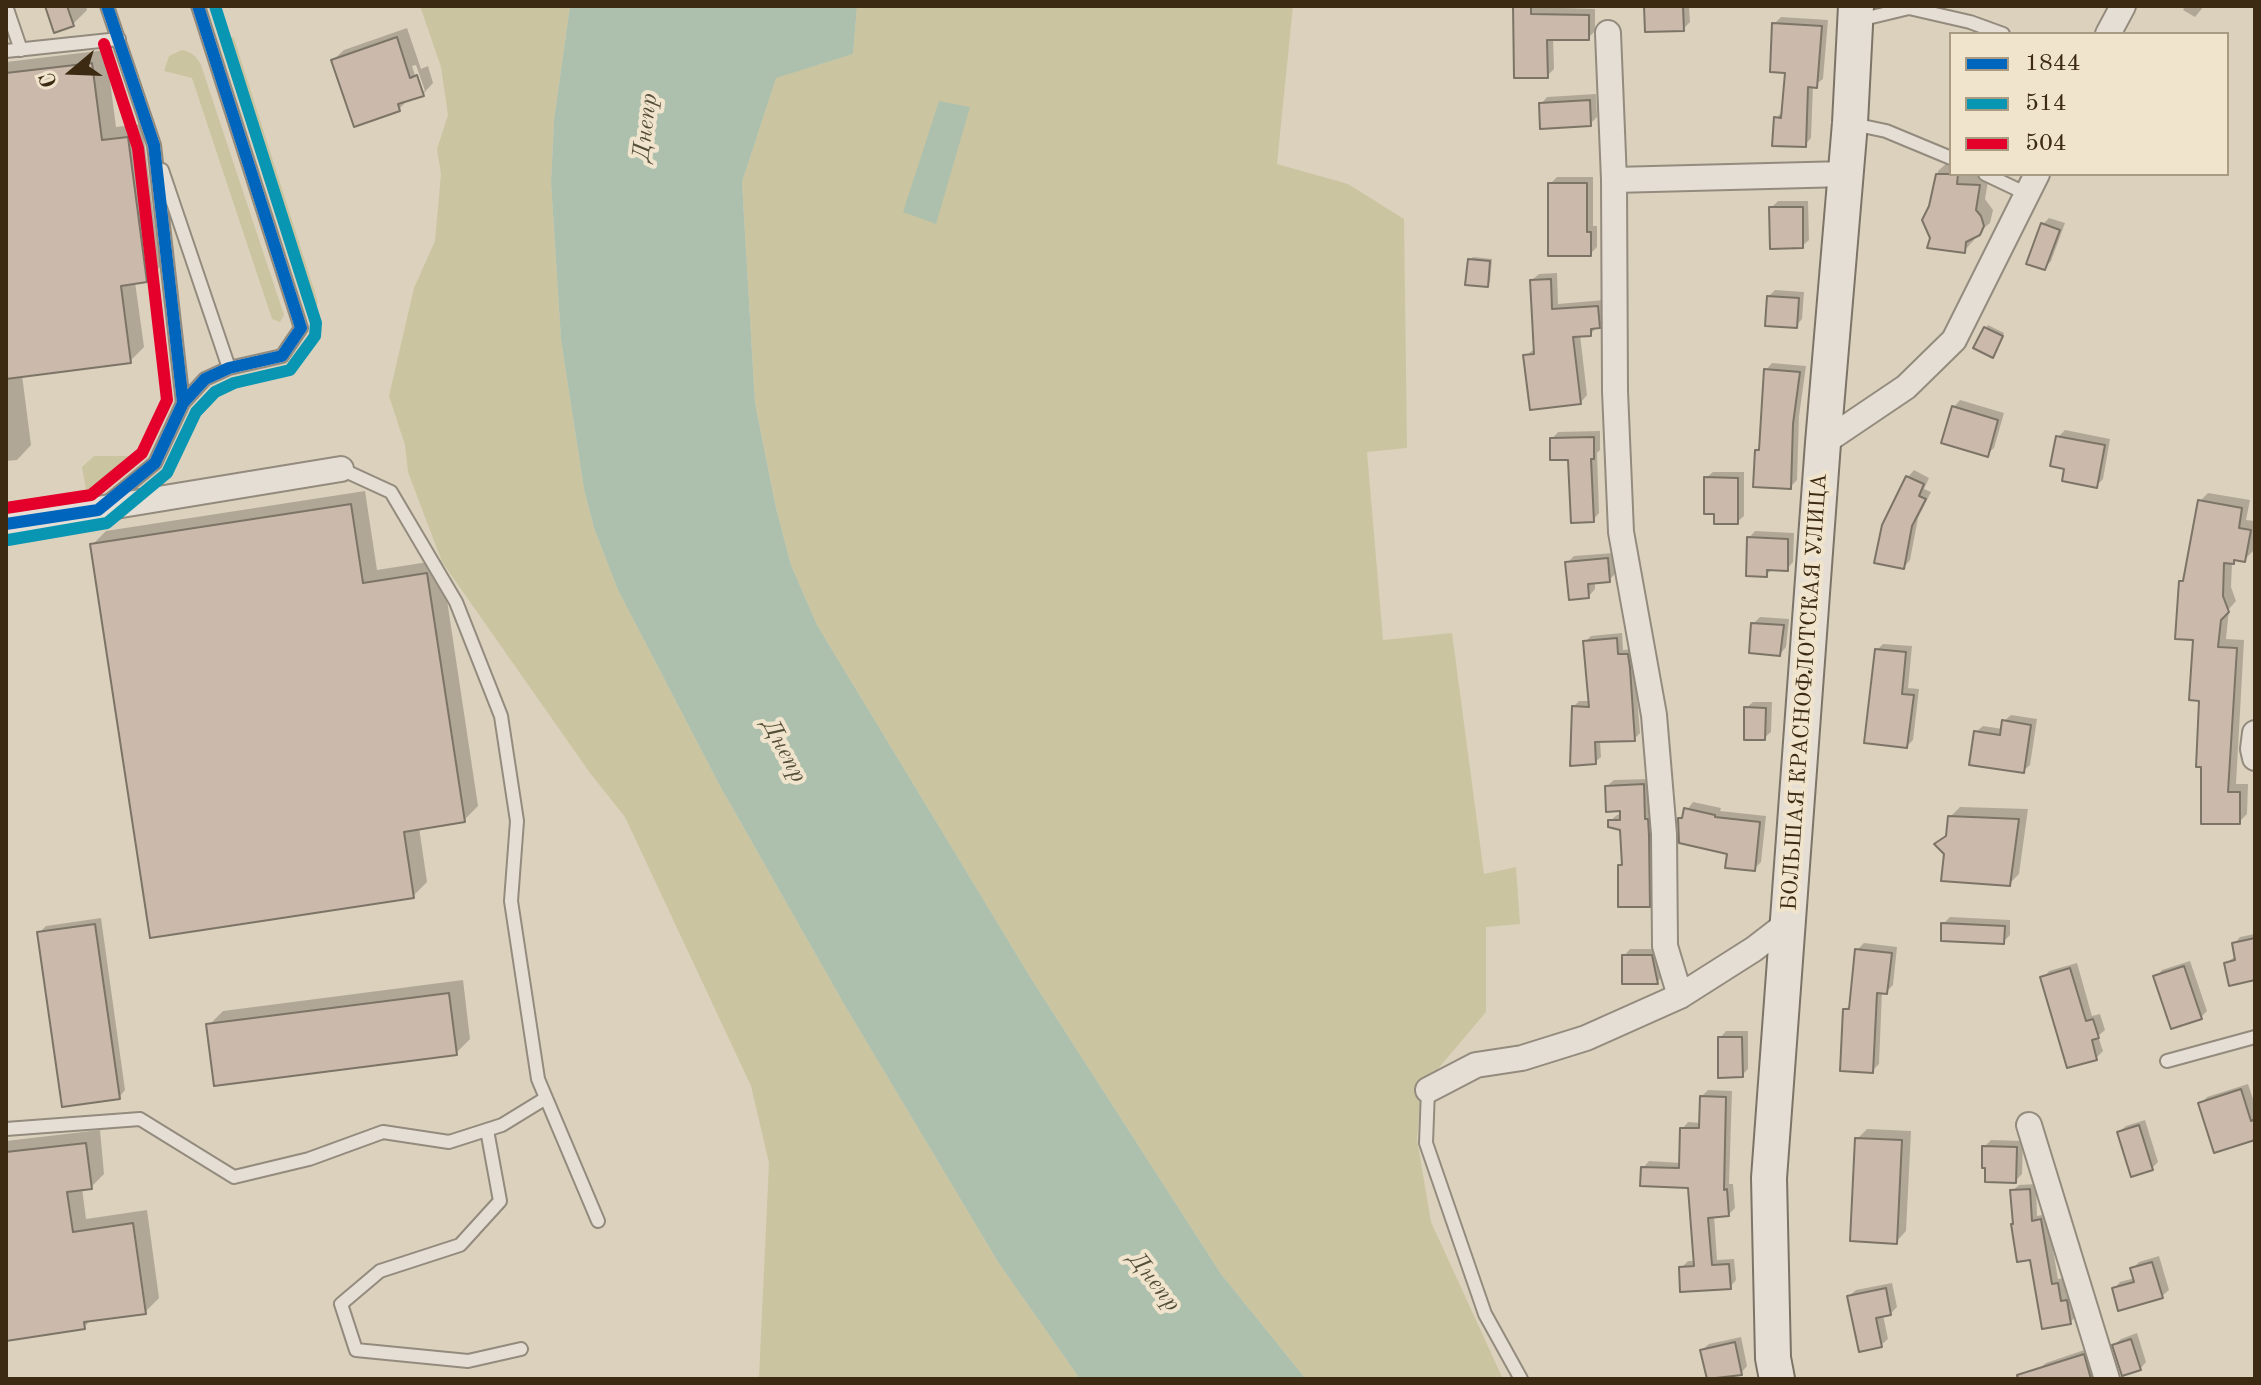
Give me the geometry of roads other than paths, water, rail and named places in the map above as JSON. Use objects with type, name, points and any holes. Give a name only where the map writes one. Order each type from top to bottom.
[{"type":"main road","name":"БОЛЬШАЯ КРАСНОФЛОТСКАЯ УЛИЦА","points":[[1777,1379],[1773,1358],[1769,1178],[1856,14]]},
{"type":"street","points":[[2109,32],[2123,6]]},
{"type":"street","points":[[1608,33],[1621,532],[1654,715],[1664,834],[1665,946],[1680,996]]},
{"type":"street","points":[[1614,180],[1846,174]]},
{"type":"street","points":[[1823,443],[1906,387],[1954,340],[2032,184]]},
{"type":"street","points":[[6,524],[341,469]]},
{"type":"street","points":[[2255,733],[2255,758]]},
{"type":"street","points":[[1428,1090],[1476,1065],[1522,1058],[1586,1038],[1680,996],[1754,949],[1789,922]]},
{"type":"street","points":[[2029,1125],[2107,1379]]},
{"type":"lane","points":[[6,6],[21,50]]},
{"type":"lane","points":[[107,6],[229,368]]},
{"type":"lane","points":[[98,510],[155,463],[183,403],[205,379],[229,368],[282,356],[301,328],[198,6]]},
{"type":"lane","points":[[1856,14],[1909,8],[1970,22],[1998,32]]},
{"type":"lane","points":[[6,51],[119,39]]},
{"type":"lane","points":[[1850,123],[1886,131],[1949,157]]},
{"type":"lane","points":[[154,145],[183,403]]},
{"type":"lane","points":[[1994,176],[2032,184]]},
{"type":"lane","points":[[341,469],[391,492],[456,602],[501,716],[517,821],[511,901],[538,1079],[598,1221]]},
{"type":"lane","points":[[2167,1061],[2255,1037]]},
{"type":"lane","points":[[1428,1090],[1426,1143],[1485,1314],[1521,1379]]},
{"type":"lane","points":[[6,1129],[140,1119],[234,1177],[309,1159],[383,1132],[449,1142],[502,1125],[546,1098]]},
{"type":"lane","points":[[487,1130],[500,1201],[460,1245],[380,1271],[341,1304],[356,1350],[468,1361],[521,1349]]},
{"type":"water","name":"Днепр","points":[[570,6],[857,6],[853,54],[776,78],[742,182],[755,403],[791,565],[817,625],[1032,980],[1221,1274],[1306,1379],[1080,1379],[998,1262],[844,1004],[720,786],[618,590],[594,528],[584,489],[561,340],[551,182],[554,120]]},
{"type":"water","points":[[939,101],[970,107],[936,224],[903,212]]}]
